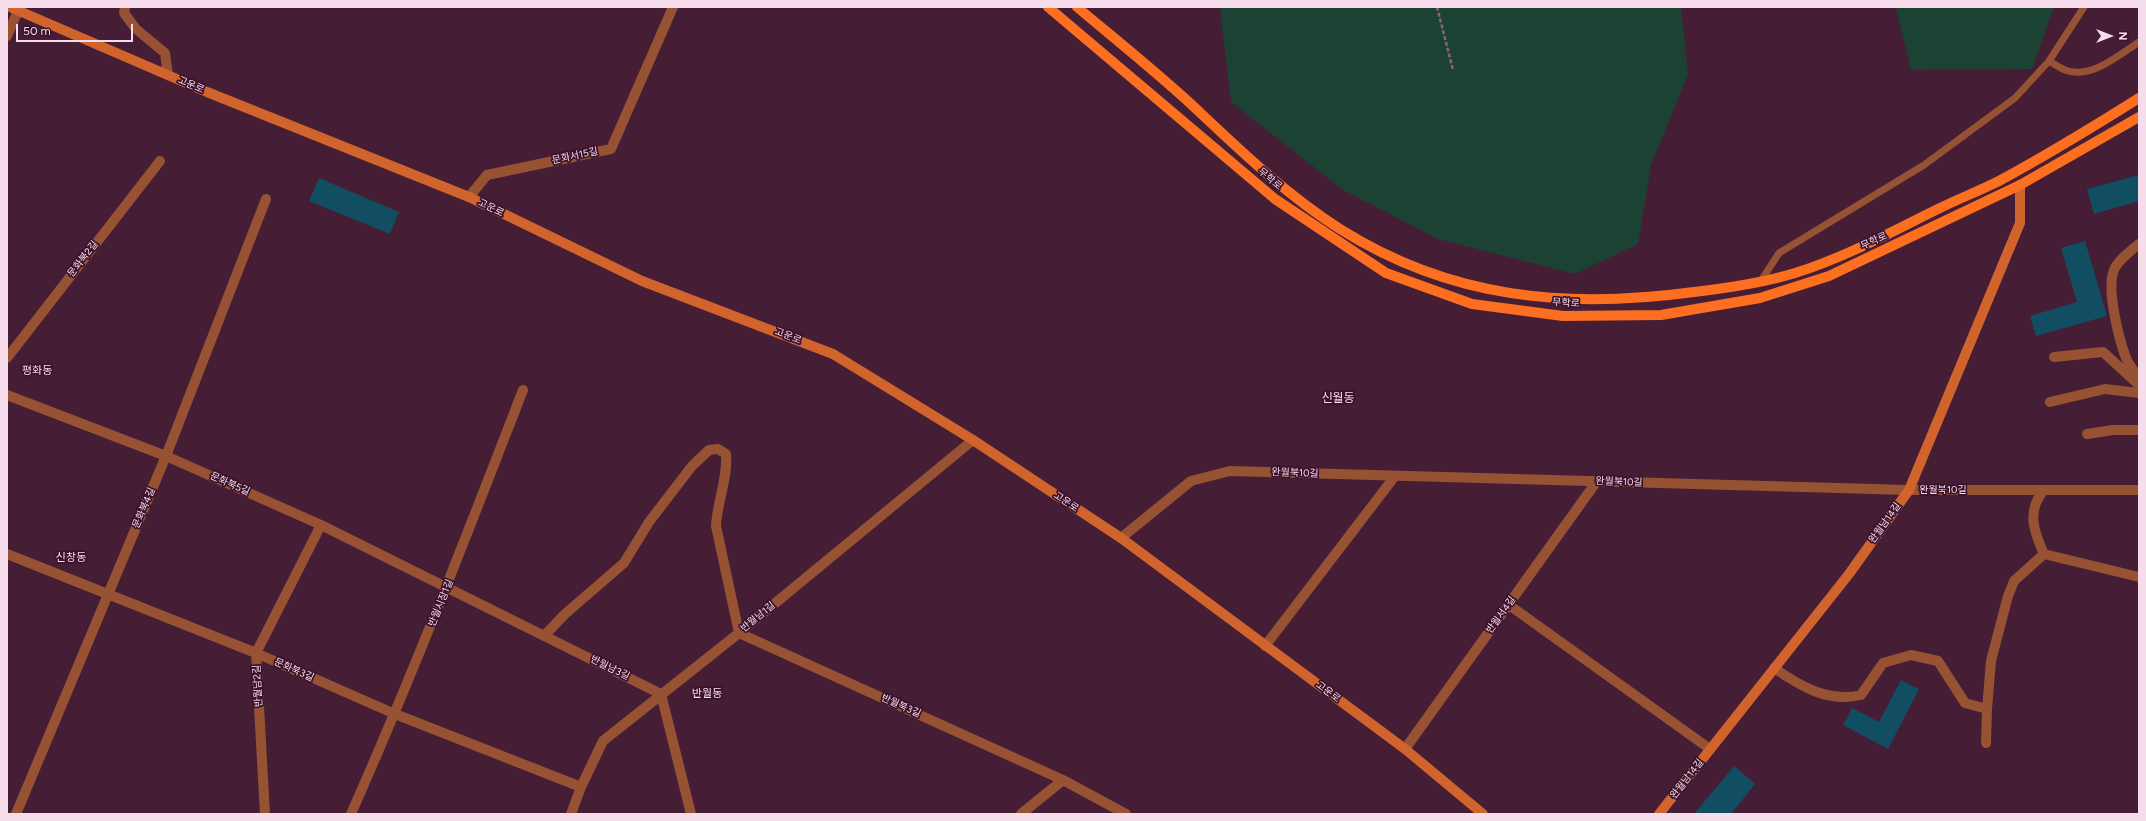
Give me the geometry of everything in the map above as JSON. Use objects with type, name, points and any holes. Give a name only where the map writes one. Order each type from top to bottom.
[{"type":"main road","name":"무학로","points":[[1048,7],[1275,199],[1386,273],[1472,304],[1563,316],[1661,315],[1760,298],[1829,276],[2020,185],[2139,117]]},
{"type":"main road","name":"무학로","points":[[1076,7],[1163,79],[1251,161],[1298,199],[1340,229],[1387,255],[1428,273],[1490,290],[1574,300],[1643,298],[1717,289],[1794,273],[1864,247],[1937,209],[1996,183],[2052,152],[2139,98]]},
{"type":"main road","name":"고운로","points":[[14,9],[168,75],[469,197],[642,281],[833,354],[972,440],[1120,538],[1405,749],[1483,814]]},
{"type":"main road","name":"완월남14길","points":[[1659,814],[1849,574],[1909,490],[2020,223],[2020,185]]},
{"type":"street","points":[[125,7],[124,12],[136,29],[165,53],[168,75]]},
{"type":"street","name":"문화서15길","points":[[469,197],[487,175],[611,148],[674,7]]},
{"type":"street","points":[[7,36],[14,9]]},
{"type":"street","name":"문화북2길","points":[[7,358],[160,161]]},
{"type":"street","name":"문화북4길","points":[[16,814],[166,456],[266,199]]},
{"type":"street","points":[[2139,244],[2116,266],[2111,285],[2116,328],[2127,360],[2139,379]]},
{"type":"street","points":[[2054,357],[2103,352],[2139,385]]},
{"type":"street","points":[[2050,402],[2105,389],[2139,393]]},
{"type":"street","name":"반월시장1길","points":[[351,814],[395,714],[447,588],[523,390]]},
{"type":"street","name":"문화북5길","points":[[7,395],[166,456],[321,525],[447,588]]},
{"type":"street","points":[[2087,434],[2113,430],[2139,430]]},
{"type":"street","name":"반월남1길","points":[[571,814],[581,787],[603,741],[739,633],[972,440]]},
{"type":"street","points":[[544,636],[565,614],[624,563],[649,522],[692,466],[709,450],[718,449],[726,454],[727,467],[717,513],[716,526],[739,633]]},
{"type":"street","name":"완월북10길","points":[[1120,538],[1191,481],[1230,471],[1909,490],[2139,490]]},
{"type":"street","points":[[1265,646],[1396,476]]},
{"type":"street","name":"반월서4길","points":[[1405,749],[1597,481]]},
{"type":"street","points":[[2044,490],[2034,511],[2032,524],[2044,554]]},
{"type":"street","name":"반월남2길","points":[[265,814],[256,653],[321,525]]},
{"type":"street","name":"문화북3길","points":[[7,554],[256,653],[395,714],[581,787]]},
{"type":"street","points":[[2044,554],[2139,577]]},
{"type":"street","points":[[1986,743],[1991,661],[2008,596],[2014,580],[2044,554]]},
{"type":"street","name":"반월남3길","points":[[447,588],[661,694]]},
{"type":"street","points":[[1509,605],[1710,749]]},
{"type":"street","name":"반월북3길","points":[[739,633],[1063,780],[1126,814]]},
{"type":"street","points":[[1774,668],[1795,683],[1826,695],[1849,698],[1861,694],[1884,662],[1911,655],[1938,661],[1965,703],[1987,709]]},
{"type":"street","points":[[661,694],[691,814]]},
{"type":"street","points":[[1021,814],[1063,780]]},
{"type":"lane","points":[[1761,281],[1779,253],[1924,165],[2015,98],[2049,61],[2084,7]]},
{"type":"lane","points":[[2049,61],[2066,70],[2082,73],[2095,69],[2139,42]]},
{"type":"path","points":[[1437,7],[1454,70]]},
{"type":"green space","points":[[1220,7],[1681,7],[1688,74],[1651,165],[1638,244],[1575,274],[1438,239],[1343,190],[1231,102]]},
{"type":"green space","points":[[1893,7],[2054,7],[2032,69],[1911,70],[1896,9]]},
{"type":"building","points":[[2139,175],[2139,201],[2094,214],[2087,189]]},
{"type":"building","points":[[319,178],[399,212],[390,234],[309,201]]},
{"type":"building","points":[[2085,241],[2107,316],[2036,336],[2030,316],[2077,302],[2061,248]]},
{"type":"building","points":[[1901,680],[1919,689],[1888,749],[1843,725],[1852,708],[1879,722]]},
{"type":"building","points":[[1734,766],[1755,784],[1731,814],[1694,814]]},
{"type":"district","name":"평화동","points":[[37,371]]},
{"type":"district","name":"신월동","points":[[1338,398]]},
{"type":"district","name":"신창동","points":[[71,558]]},
{"type":"district","name":"반월동","points":[[707,694]]}]
